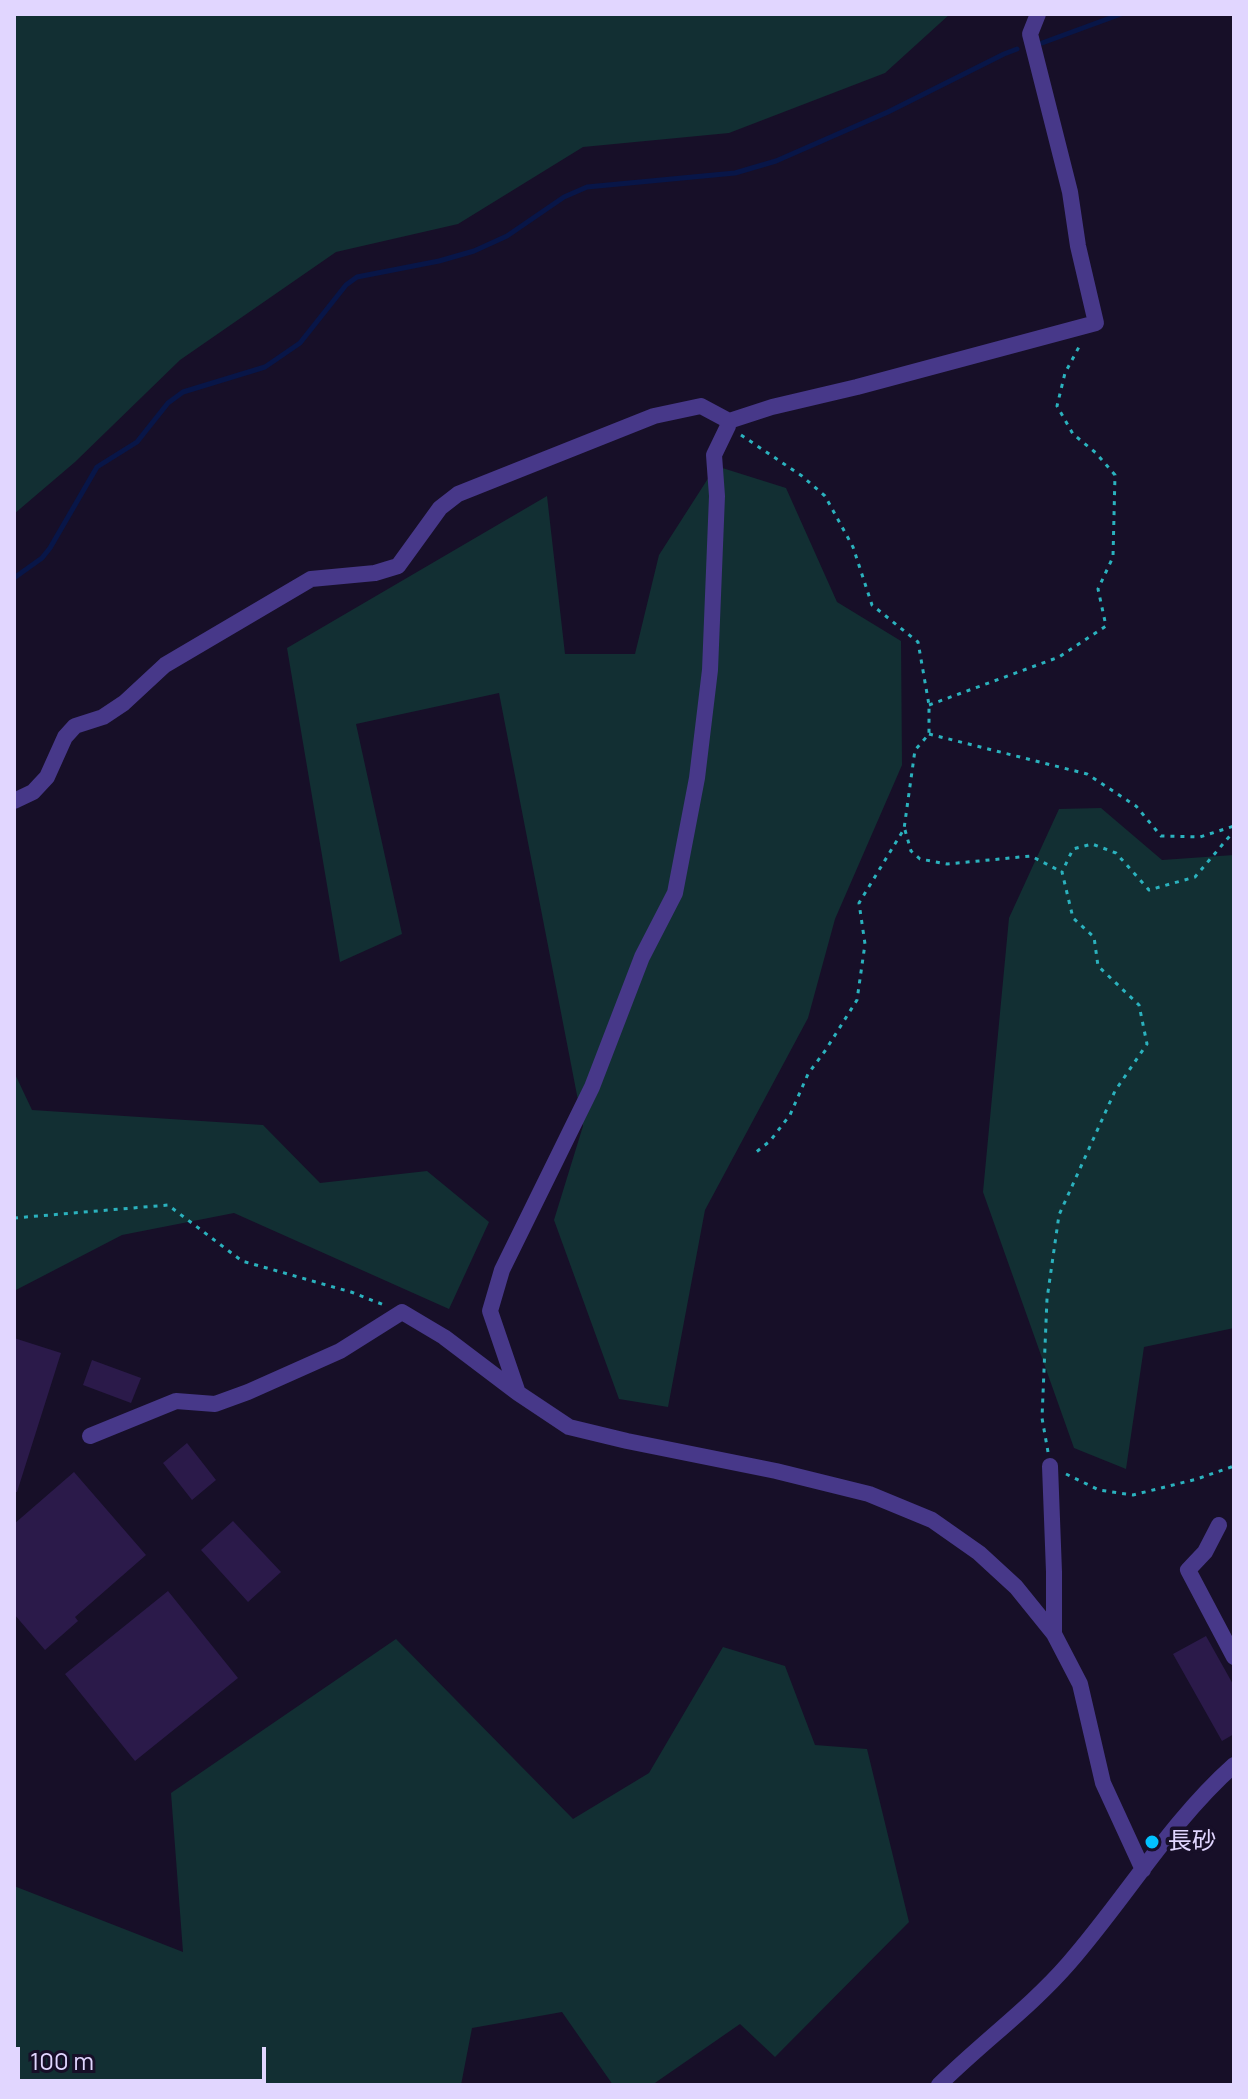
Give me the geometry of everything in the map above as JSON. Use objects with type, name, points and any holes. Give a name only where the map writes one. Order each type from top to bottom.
[{"type":"street","points":[[518,1393],[490,1311],[502,1270],[592,1087],[642,957],[675,893],[697,778],[710,670],[717,496],[714,455],[729,423],[772,407],[1096,323],[1078,246],[1070,192],[1030,34],[1038,14]]},
{"type":"street","points":[[14,801],[33,792],[47,777],[65,737],[75,726],[103,717],[124,703],[165,665],[311,579],[375,573],[398,566],[440,508],[458,494],[654,416],[701,406],[729,423]]},
{"type":"street","points":[[90,1436],[176,1401],[215,1404],[248,1392],[340,1351],[402,1312],[444,1337],[569,1427],[869,1494],[932,1520],[979,1553],[1016,1587],[1054,1634],[1080,1684],[1103,1783],[1143,1870]]},
{"type":"street","points":[[1050,1466],[1054,1634]]},
{"type":"street","points":[[1219,1525],[1205,1552],[1188,1570],[1234,1657]]},
{"type":"street","points":[[939,2085],[1066,1966],[1203,1795],[1234,1765]]},
{"type":"path","points":[[929,705],[1059,657],[1106,626],[1098,589],[1113,557],[1115,475],[1096,453],[1073,434],[1057,406],[1065,373],[1074,353],[1096,323]]},
{"type":"path","points":[[729,423],[825,496],[853,547],[872,605],[918,642],[929,705],[929,734],[915,750],[904,829],[859,903],[865,944],[857,1000],[808,1074],[790,1115],[770,1141],[755,1153]]},
{"type":"path","points":[[929,734],[1087,774],[1136,806],[1161,836],[1200,837],[1234,828]]},
{"type":"path","points":[[1234,828],[1195,877],[1149,890],[1116,853],[1092,844],[1073,849],[1062,872],[1073,918],[1094,937],[1098,966],[1139,1005],[1147,1044],[1115,1091],[1059,1215],[1047,1299],[1042,1418],[1050,1466],[1099,1490],[1133,1495],[1234,1466]]},
{"type":"path","points":[[904,829],[911,851],[920,859],[947,864],[1031,856],[1062,872]]},
{"type":"path","points":[[14,1218],[168,1205],[242,1261],[351,1292],[402,1312]]},
{"type":"green space","points":[[14,14],[950,14],[885,73],[729,133],[583,147],[458,224],[336,252],[180,360],[75,462],[14,514]]},
{"type":"green space","points":[[716,466],[786,488],[837,602],[901,641],[902,765],[835,919],[808,1018],[705,1210],[668,1407],[619,1399],[554,1220],[583,1126],[499,693],[356,724],[402,934],[340,962],[287,648],[547,496],[565,654],[635,654],[659,555]]},
{"type":"green space","points":[[1101,808],[1162,860],[1234,855],[1234,1328],[1144,1347],[1126,1469],[1074,1448],[983,1192],[1009,918],[1059,809]]},
{"type":"green space","points":[[14,1072],[32,1110],[263,1125],[320,1183],[427,1171],[489,1222],[449,1309],[234,1213],[122,1235],[14,1291]]},
{"type":"green space","points":[[396,1639],[573,1819],[649,1773],[723,1647],[785,1666],[815,1745],[867,1749],[909,1922],[775,2057],[740,2024],[652,2085],[613,2085],[562,2012],[472,2028],[461,2085],[56,2085],[14,2080],[14,1886],[183,1952],[171,1793]]},
{"type":"building","points":[[14,1338],[61,1353],[17,1492],[14,1492]]},
{"type":"building","points":[[92,1360],[141,1378],[131,1403],[83,1385]]},
{"type":"building","points":[[187,1443],[216,1480],[192,1500],[163,1463]]},
{"type":"building","points":[[74,1472],[146,1555],[75,1617],[78,1621],[45,1650],[14,1614],[14,1524]]},
{"type":"building","points":[[233,1521],[281,1572],[248,1602],[201,1550]]},
{"type":"building","points":[[168,1591],[238,1678],[135,1761],[65,1674]]},
{"type":"building","points":[[1206,1636],[1234,1686],[1234,1734],[1222,1741],[1173,1654]]},
{"type":"waterway","points":[[1042,43],[1121,14]]},
{"type":"waterway","points":[[14,578],[42,558],[50,548],[97,467],[137,442],[168,403],[183,392],[265,367],[300,343],[346,285],[357,277],[474,251],[507,236],[564,197],[587,187],[735,173],[776,161],[888,112],[1017,49]]},
{"type":"place","name":"長砂","points":[[1152,1842]]}]
